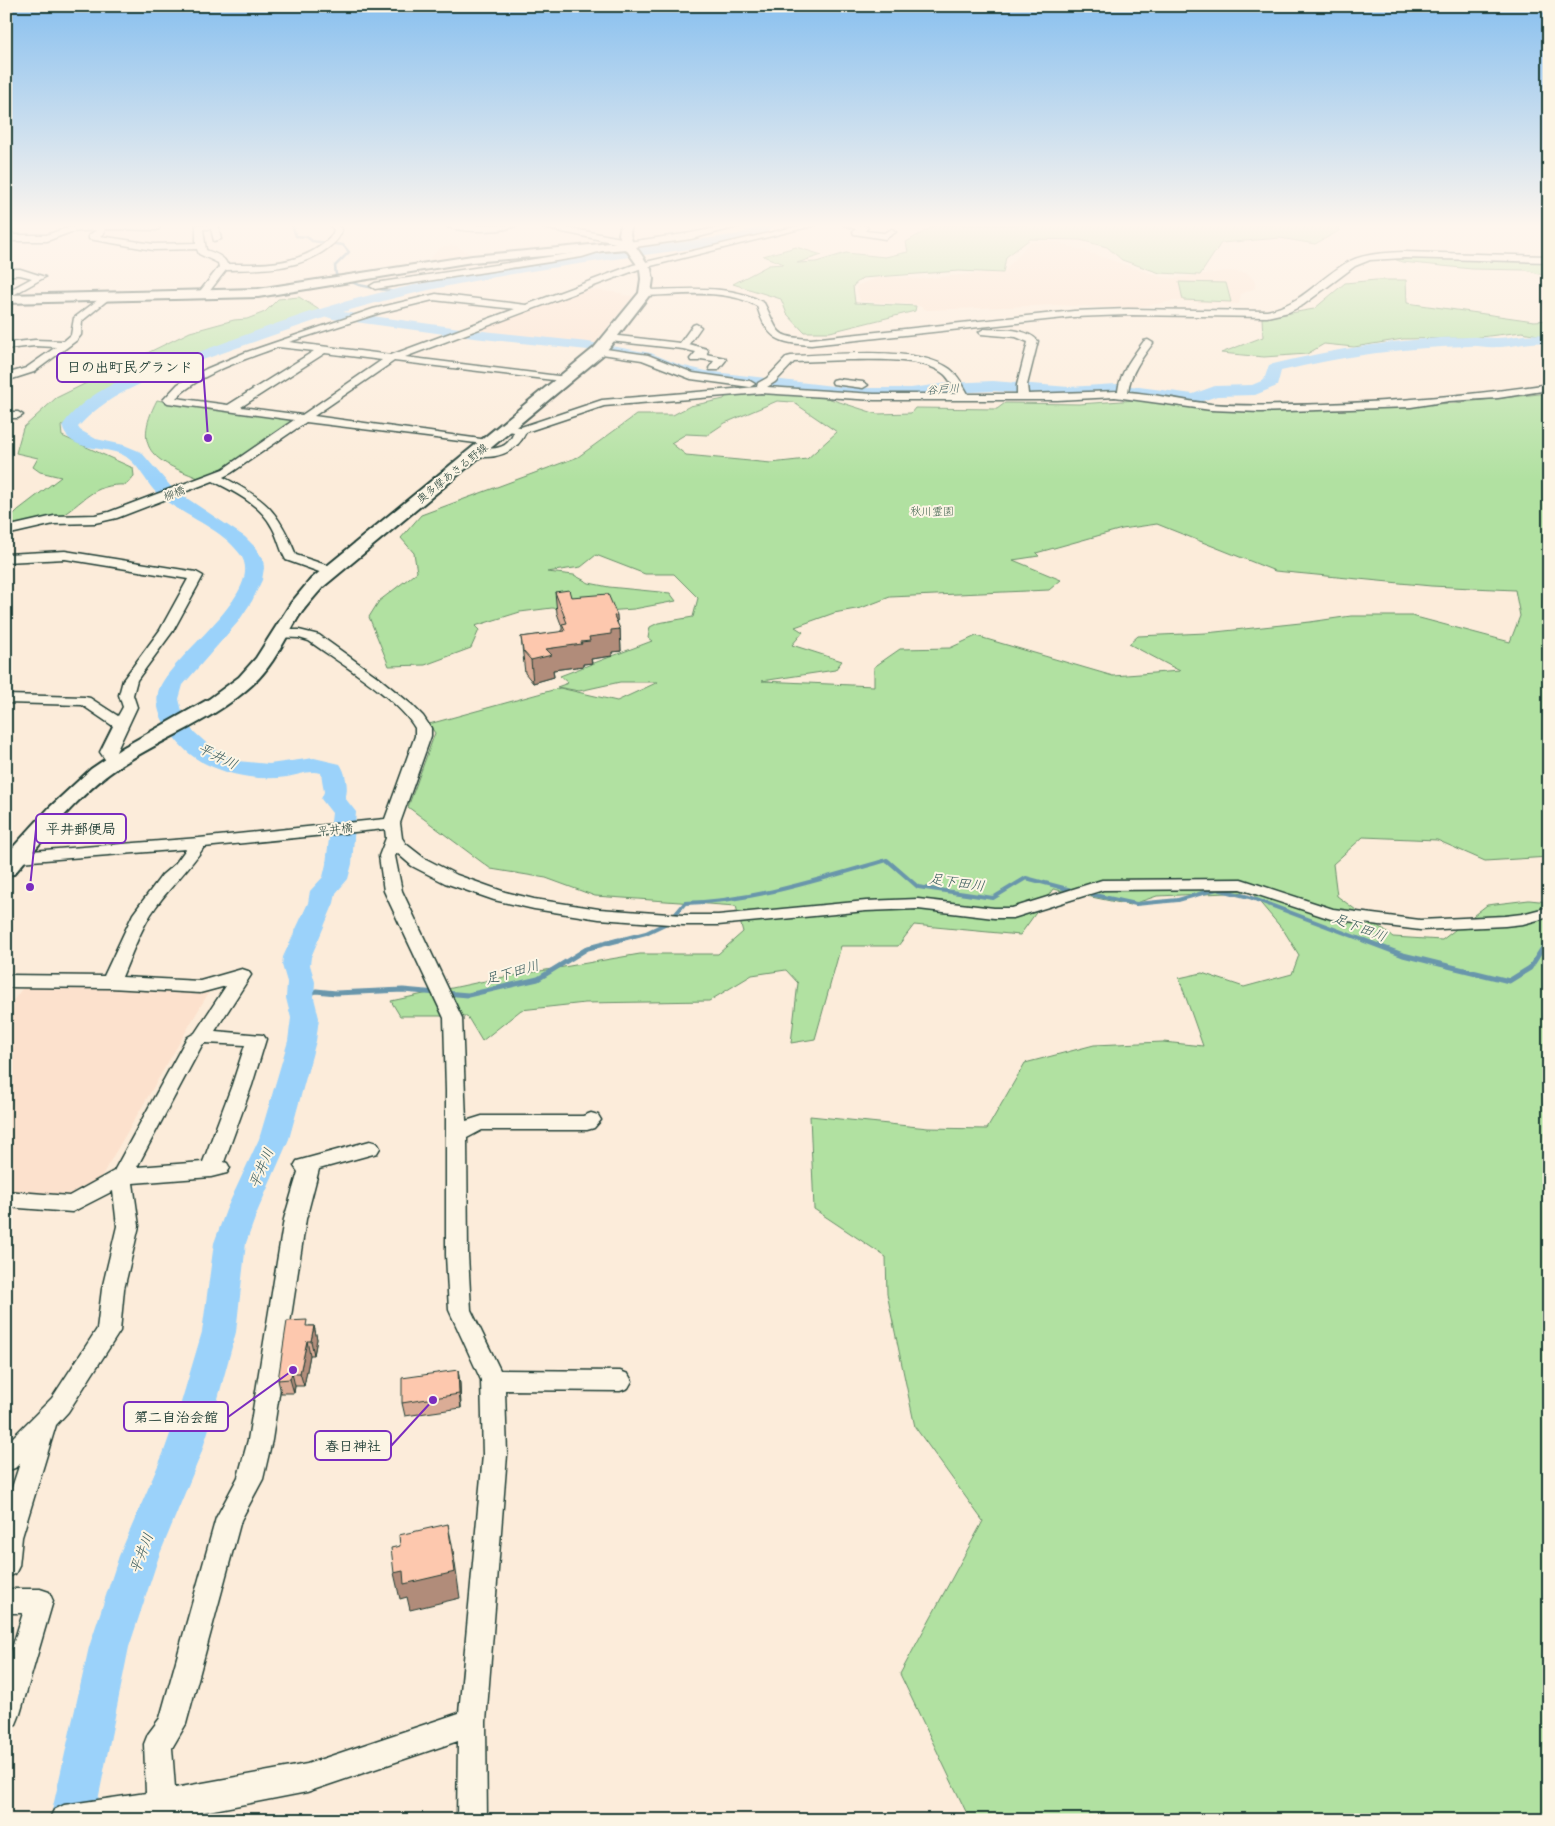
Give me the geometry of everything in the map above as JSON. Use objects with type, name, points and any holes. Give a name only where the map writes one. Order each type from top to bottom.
[{"type":"main road","name":"奥多摩あきる野線","points":[[114,762],[207,707],[246,680],[266,658],[304,596],[330,571],[488,443],[514,429],[599,351],[632,310]]},
{"type":"main road","points":[[10,862],[67,801],[114,762]]},
{"type":"street","points":[[6,378],[30,370],[66,344],[76,335],[77,320],[89,310]]},
{"type":"street","points":[[384,310],[324,326],[201,374],[175,389],[168,400],[488,443]]},
{"type":"street","points":[[392,358],[519,310]]},
{"type":"street","points":[[762,310],[770,332],[789,341],[822,342],[1094,313],[1247,314],[1282,310]]},
{"type":"street","points":[[683,346],[696,327]]},
{"type":"street","points":[[941,328],[1029,337],[1033,341],[1023,390]]},
{"type":"street","points":[[610,338],[683,346],[703,351],[697,357],[722,360],[714,368]]},
{"type":"street","points":[[1124,391],[1124,383],[1130,366],[1148,342]]},
{"type":"street","points":[[6,346],[40,343],[66,344]]},
{"type":"street","points":[[276,344],[566,380]]},
{"type":"street","points":[[231,408],[323,350]]},
{"type":"street","points":[[599,351],[644,358],[691,376],[765,385],[833,387],[863,385]]},
{"type":"street","name":"柳橋","points":[[6,531],[63,519],[104,518],[211,478],[305,418],[392,358]]},
{"type":"street","points":[[476,453],[491,454],[512,445],[518,438],[514,429],[602,403],[765,385],[791,359],[892,358],[929,364],[944,370],[960,389]]},
{"type":"street","points":[[833,387],[874,397],[960,389],[1124,391],[1211,406],[1242,409],[1404,405],[1454,396],[1498,395],[1549,387]]},
{"type":"street","points":[[6,415],[18,415]]},
{"type":"street","points":[[211,478],[251,497],[265,509],[275,521],[291,557],[330,571]]},
{"type":"street","points":[[6,540],[20,535],[24,528]]},
{"type":"street","points":[[6,558],[65,555],[196,576],[166,631],[130,680],[126,695],[130,708],[108,752],[114,762]]},
{"type":"street","points":[[280,634],[299,634],[314,638],[395,698],[417,719],[423,728],[423,736],[393,830],[387,856],[393,891],[453,1018],[457,1255],[460,1310],[493,1380],[496,1455],[472,1722],[472,1820]]},
{"type":"street","points":[[6,700],[85,701],[121,724]]},
{"type":"street","name":"平井橋","points":[[10,862],[300,834],[371,825],[393,830]]},
{"type":"street","points":[[393,830],[400,848],[418,862],[451,879],[475,888],[534,904],[599,914],[683,920],[718,920],[866,906],[918,904],[994,913],[1014,913],[1038,907],[1102,885],[1241,884],[1331,914],[1420,925],[1505,921],[1523,919],[1549,912]]},
{"type":"street","points":[[110,982],[142,914],[168,879],[181,868],[199,843]]},
{"type":"street","points":[[6,981],[110,982],[200,987],[242,975],[202,1037],[195,1042],[122,1176],[128,1226],[113,1288],[108,1331],[60,1405],[45,1423],[6,1461]]},
{"type":"street","points":[[6,1199],[72,1204],[122,1176],[215,1169],[256,1039],[202,1037]]},
{"type":"street","points":[[456,1135],[474,1125],[482,1123],[587,1123],[592,1120]]},
{"type":"street","points":[[168,1808],[158,1744],[172,1724],[229,1518],[250,1479],[260,1440],[295,1219],[307,1166],[370,1148]]},
{"type":"street","points":[[493,1380],[620,1381]]},
{"type":"street","points":[[6,1566],[13,1502],[45,1423]]},
{"type":"street","points":[[6,1601],[40,1600],[6,1714]]},
{"type":"street","points":[[64,1820],[168,1808],[307,1778],[472,1722]]},
{"type":"shaded area","points":[[525,310],[621,310],[592,346],[468,332]]},
{"type":"shaded area","points":[[93,984],[209,992],[101,1177],[69,1194],[55,1196],[6,1193],[6,1010],[25,985]]},
{"type":"green space","points":[[267,310],[321,311],[138,375],[61,426],[62,436],[133,468],[134,476],[126,485],[114,485],[96,491],[52,521],[6,534],[6,522],[18,510],[61,477],[40,472],[33,467],[38,458],[16,453],[23,428],[56,398],[190,332],[234,320],[247,319]]},
{"type":"green space","points":[[785,310],[915,310],[830,332],[804,332]]},
{"type":"green space","points":[[1307,310],[1458,310],[1534,321],[1549,320],[1549,337],[1522,332],[1472,338],[1403,339],[1354,347],[1324,344],[1307,354],[1264,357],[1221,353],[1263,337],[1262,318]]},
{"type":"green space","name":"秋川霊園","points":[[762,391],[827,398],[877,414],[911,413],[915,408],[997,409],[1005,403],[1079,404],[1136,400],[1228,410],[1380,407],[1455,403],[1549,393],[1549,857],[1485,861],[1437,840],[1363,837],[1333,864],[1337,896],[1393,937],[1442,940],[1487,905],[1529,900],[1549,902],[1549,1820],[970,1820],[900,1674],[983,1521],[915,1427],[887,1294],[886,1257],[814,1209],[810,1116],[928,1128],[987,1129],[1025,1063],[1094,1045],[1163,1042],[1203,1046],[1179,978],[1202,973],[1244,987],[1292,974],[1299,955],[1284,931],[1251,892],[1157,896],[1130,905],[1053,889],[1020,935],[914,925],[898,946],[841,946],[815,1039],[791,1043],[798,983],[786,970],[752,975],[709,1001],[585,1003],[521,1010],[482,1041],[467,1016],[400,1016],[391,1001],[499,978],[640,954],[718,954],[743,932],[736,906],[595,896],[546,878],[491,869],[408,807],[435,733],[429,724],[560,688],[617,701],[658,682],[620,682],[579,691],[557,687],[568,683],[560,676],[652,641],[648,638],[650,627],[658,623],[693,617],[698,598],[674,574],[645,574],[596,555],[581,567],[547,572],[574,575],[589,583],[609,587],[670,593],[676,601],[634,609],[592,612],[552,608],[520,612],[475,626],[479,630],[471,648],[425,665],[389,666],[369,617],[379,601],[417,572],[414,553],[401,538],[421,515],[578,457],[636,415],[673,415],[690,406],[724,399],[727,394]],"holes":[[[777,401],[793,402],[837,432],[807,459],[771,463],[686,455],[671,443],[686,434],[707,435],[725,423]],[[1157,524],[1275,571],[1431,586],[1515,590],[1520,616],[1510,642],[1412,616],[1351,616],[1206,633],[1138,636],[1129,644],[1180,671],[1113,676],[976,636],[950,648],[900,649],[874,667],[874,686],[762,681],[835,670],[842,661],[792,645],[803,632],[795,627],[834,613],[861,608],[890,597],[1049,590],[1061,580],[1013,560],[1039,556],[1036,553],[1122,529]]]},
{"type":"green space","points":[[157,400],[297,419],[227,467],[201,479],[172,467],[153,453],[148,443],[146,432],[149,418]]},
{"type":"building","points":[[569,590],[571,597],[608,594],[617,615],[614,616],[620,629],[611,630],[611,634],[589,637],[590,641],[581,642],[582,644],[546,649],[552,655],[531,660],[523,651],[521,637],[565,631],[562,624],[567,623],[555,592]]},
{"type":"building","points":[[307,1320],[306,1326],[314,1326],[311,1341],[307,1341],[300,1373],[292,1373],[290,1379],[278,1380],[287,1321]]},
{"type":"building","points":[[458,1370],[459,1394],[402,1403],[402,1378]]},
{"type":"building","points":[[448,1524],[455,1572],[404,1584],[403,1571],[394,1573],[391,1548],[400,1546],[399,1535]]},
{"type":"waterway","name":"平井川","points":[[72,1820],[109,1647],[139,1556],[182,1454],[198,1406],[219,1332],[230,1243],[242,1210],[274,1139],[302,1041],[305,1018],[300,998],[301,982],[296,965],[297,957],[321,903],[323,891],[335,879],[339,864],[344,812],[333,799],[336,792],[332,769],[314,765],[269,772],[229,766],[211,758],[180,731],[170,712],[169,692],[177,677],[224,626],[242,601],[254,576],[253,559],[248,550],[239,541],[167,493],[135,456],[118,448],[85,441],[72,433],[70,426],[96,401],[130,382],[335,310]]},
{"type":"waterway","name":"谷戸川","points":[[333,315],[474,334],[588,346],[646,356],[675,368],[705,376],[850,393],[911,393],[949,388],[993,386],[1069,392],[1116,389],[1194,399],[1215,391],[1255,390],[1271,383],[1274,368],[1302,361],[1402,345],[1471,341],[1497,343],[1534,337],[1549,339]]},
{"type":"waterway","name":"足下田川","points":[[615,941],[646,933],[669,922],[685,903],[762,894],[887,860],[918,887],[993,898],[1026,878],[1075,891]]},
{"type":"waterway","name":"足下田川","points":[[1085,893],[1136,904],[1178,900],[1217,889],[1249,897],[1366,941]]},
{"type":"waterway","name":"足下田川","points":[[445,993],[468,995],[538,979],[588,948],[619,940]]},
{"type":"waterway","name":"足下田川","points":[[1363,940],[1403,955],[1509,981],[1530,968],[1548,940]]},
{"type":"waterway","name":"足下田川","points":[[300,998],[316,991],[336,993],[403,990],[437,993]]},
{"type":"place","name":"日の出町民グランド","points":[[208,438]]},
{"type":"place","name":"平井郵便局","points":[[30,887]]},
{"type":"place","name":"第二自治会館","points":[[293,1370]]},
{"type":"place","name":"春日神社","points":[[433,1400]]}]
